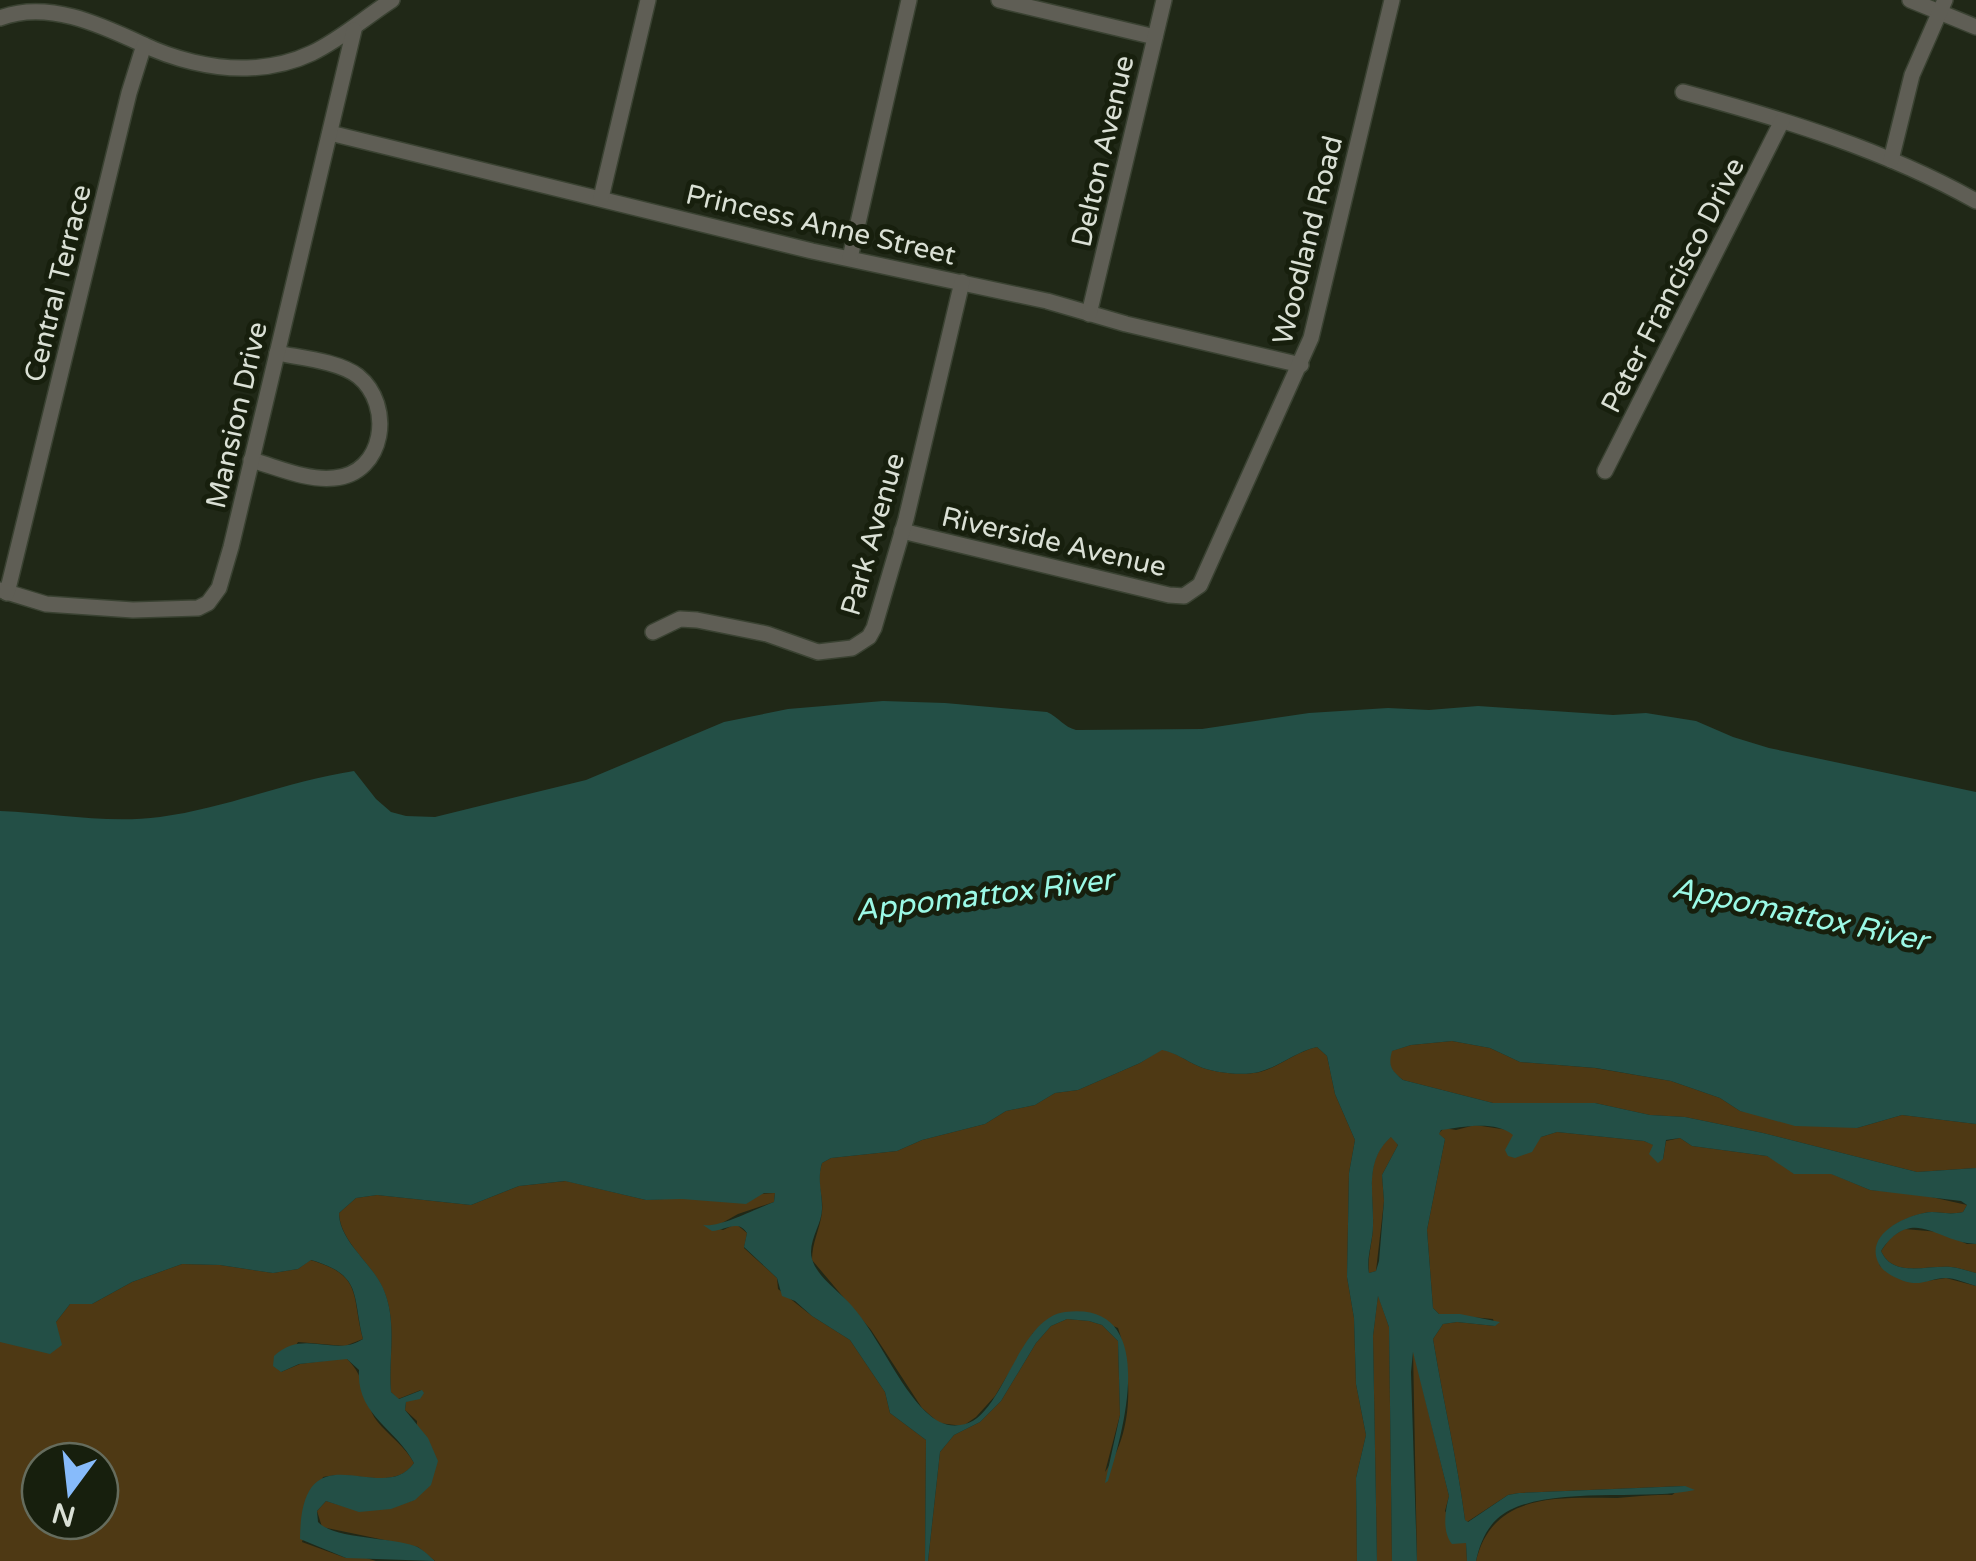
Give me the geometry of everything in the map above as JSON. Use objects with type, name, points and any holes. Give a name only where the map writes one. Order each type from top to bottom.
[{"type":"street","points":[[4,9],[57,3],[97,18],[144,45],[196,62],[247,68],[322,50],[392,0]]},
{"type":"street","points":[[601,198],[648,0]]},
{"type":"street","points":[[850,258],[909,0]]},
{"type":"street","points":[[999,0],[1155,37]]},
{"type":"street","name":"Delton Avenue","points":[[1089,314],[1164,0]]},
{"type":"street","name":"Woodland Road","points":[[1193,592],[1200,585],[1311,338],[1392,0]]},
{"type":"street","points":[[1910,0],[1942,5],[1976,27]]},
{"type":"street","points":[[1892,160],[1912,75],[1942,5]]},
{"type":"street","name":"Mansion Drive","points":[[4,592],[46,604],[133,610],[198,608],[208,603],[220,588],[354,30]]},
{"type":"street","name":"Central Terrace","points":[[4,592],[128,93],[144,45]]},
{"type":"street","points":[[1683,92],[1782,121],[1892,160],[1976,201]]},
{"type":"street","name":"Peter Francisco Drive","points":[[1605,471],[1782,121]]},
{"type":"street","name":"Princess Anne Street","points":[[330,134],[1301,365]]},
{"type":"street","name":"Park Avenue","points":[[653,632],[680,619],[697,620],[767,634],[818,652],[852,648],[868,638],[902,532],[962,282]]},
{"type":"street","points":[[251,460],[315,477],[334,478],[356,472],[366,464],[378,440],[380,416],[360,377],[348,370],[276,352]]},
{"type":"street","name":"Riverside Avenue","points":[[902,532],[1168,595],[1193,592]]},
{"type":"shaded area","points":[[1452,1041],[1490,1048],[1520,1062],[1595,1068],[1671,1081],[1720,1098],[1740,1111],[1857,1128],[1902,1115],[1976,1124],[1976,1168],[1917,1172],[1763,1133],[1595,1103],[1493,1103],[1403,1080],[1391,1067],[1391,1051]]},
{"type":"shaded area","points":[[1317,1047],[1327,1056],[1335,1094],[1355,1140],[1349,1173],[1347,1277],[1354,1318],[1356,1384],[1366,1435],[1356,1478],[1357,1561],[928,1561],[940,1452],[954,1435],[980,1422],[1001,1401],[1036,1343],[1051,1326],[1067,1319],[1102,1325],[1118,1341],[1120,1415],[1105,1472],[1115,1456],[1126,1421],[1128,1383],[1123,1345],[1118,1328],[1079,1312],[1033,1333],[995,1396],[976,1417],[963,1426],[939,1423],[922,1408],[871,1330],[812,1260],[822,1212],[822,1163],[831,1158],[897,1151],[922,1140],[985,1124],[1006,1111],[1035,1105],[1055,1093],[1078,1090],[1162,1049],[1204,1068],[1245,1074],[1268,1069]]},
{"type":"shaded area","points":[[1475,1125],[1508,1130],[1514,1135],[1541,1137],[1557,1132],[1644,1141],[1654,1145],[1663,1159],[1666,1141],[1680,1138],[1692,1146],[1767,1156],[1805,1174],[1832,1174],[1870,1190],[1918,1194],[1967,1205],[1963,1212],[1924,1213],[1895,1225],[1882,1237],[1878,1255],[1880,1266],[1914,1283],[1946,1278],[1976,1286],[1976,1561],[1476,1561],[1497,1522],[1532,1503],[1672,1495],[1684,1486],[1519,1493],[1508,1495],[1465,1520],[1433,1339],[1443,1324],[1495,1326],[1493,1319],[1439,1314],[1433,1308],[1427,1230],[1445,1139],[1438,1134],[1444,1128],[1456,1130]]},
{"type":"shaded area","points":[[1392,1136],[1398,1145],[1382,1175],[1384,1201],[1376,1271],[1369,1273],[1374,1166],[1383,1145]]},
{"type":"shaded area","points":[[566,1181],[646,1200],[775,1193],[774,1202],[715,1227],[707,1225],[723,1230],[736,1224],[747,1233],[744,1248],[777,1278],[778,1289],[850,1340],[885,1392],[890,1413],[926,1440],[925,1561],[435,1561],[418,1547],[322,1527],[317,1511],[326,1501],[370,1510],[414,1500],[417,1421],[405,1410],[406,1402],[421,1390],[398,1399],[391,1392],[388,1301],[378,1279],[350,1243],[339,1213],[356,1198],[377,1195],[471,1205],[519,1186]]},
{"type":"shaded area","points":[[1904,1229],[1940,1232],[1976,1244],[1976,1273],[1951,1267],[1893,1265],[1881,1251],[1891,1237]]},
{"type":"shaded area","points":[[310,1260],[339,1273],[352,1289],[363,1339],[345,1346],[298,1342],[281,1372],[300,1364],[346,1358],[358,1373],[377,1421],[414,1463],[406,1472],[385,1478],[323,1477],[302,1542],[346,1558],[360,1556],[376,1561],[0,1561],[0,1342],[56,1322],[70,1304],[92,1304],[132,1282],[182,1264],[273,1273],[298,1269]]},
{"type":"shaded area","points":[[1378,1295],[1389,1327],[1392,1561],[1377,1561],[1373,1336]]},
{"type":"shaded area","points":[[1413,1349],[1449,1496],[1445,1511],[1466,1543],[1467,1561],[1417,1561]]},
{"type":"water","name":"Appomattox River","points":[[883,701],[945,703],[1047,712],[1076,730],[1202,729],[1309,713],[1388,708],[1478,706],[1613,715],[1646,713],[1696,721],[1769,748],[1976,792],[1976,1124],[1902,1115],[1857,1128],[1795,1126],[1740,1111],[1720,1098],[1671,1081],[1596,1068],[1520,1062],[1490,1048],[1452,1041],[1411,1045],[1392,1051],[1390,1060],[1403,1080],[1493,1103],[1595,1103],[1763,1133],[1917,1172],[1976,1168],[1976,1244],[1915,1228],[1893,1237],[1881,1251],[1893,1265],[1951,1267],[1976,1273],[1976,1286],[1949,1278],[1904,1281],[1885,1271],[1876,1254],[1881,1237],[1896,1224],[1924,1213],[1963,1212],[1967,1205],[1961,1201],[1870,1190],[1831,1174],[1794,1174],[1767,1156],[1692,1146],[1680,1138],[1666,1140],[1663,1159],[1658,1163],[1649,1154],[1653,1145],[1644,1141],[1557,1132],[1541,1137],[1532,1152],[1515,1158],[1505,1150],[1513,1135],[1506,1130],[1478,1126],[1441,1130],[1439,1134],[1445,1139],[1427,1230],[1433,1308],[1439,1314],[1500,1322],[1495,1326],[1443,1324],[1433,1339],[1465,1520],[1468,1522],[1508,1495],[1519,1493],[1685,1486],[1695,1490],[1563,1497],[1515,1508],[1489,1528],[1476,1561],[1467,1561],[1466,1543],[1452,1544],[1447,1534],[1449,1496],[1413,1352],[1417,1561],[1392,1561],[1389,1327],[1378,1296],[1373,1336],[1377,1561],[1357,1561],[1356,1478],[1366,1435],[1356,1384],[1354,1318],[1347,1277],[1349,1173],[1355,1140],[1335,1094],[1327,1056],[1317,1047],[1259,1072],[1245,1074],[1204,1068],[1162,1050],[1078,1090],[1055,1093],[1035,1105],[1006,1111],[985,1124],[922,1140],[897,1151],[831,1158],[822,1163],[822,1213],[811,1252],[815,1266],[862,1318],[897,1375],[937,1421],[960,1425],[975,1420],[988,1407],[1034,1332],[1048,1318],[1065,1312],[1095,1314],[1114,1326],[1125,1347],[1126,1402],[1108,1481],[1105,1483],[1120,1415],[1118,1341],[1102,1325],[1067,1319],[1051,1326],[1036,1343],[1001,1401],[980,1422],[954,1435],[940,1452],[928,1561],[926,1440],[890,1413],[885,1392],[850,1340],[782,1296],[777,1278],[744,1247],[747,1233],[743,1229],[736,1226],[712,1231],[703,1225],[728,1221],[774,1202],[775,1193],[764,1193],[746,1204],[646,1200],[565,1181],[519,1186],[471,1205],[377,1195],[356,1198],[339,1213],[344,1233],[378,1279],[388,1301],[391,1392],[399,1399],[422,1390],[420,1399],[406,1402],[405,1410],[428,1438],[438,1461],[431,1485],[415,1500],[391,1509],[359,1512],[326,1501],[317,1511],[318,1522],[336,1532],[415,1546],[435,1561],[346,1558],[300,1539],[304,1504],[314,1485],[328,1476],[400,1475],[414,1463],[370,1410],[360,1385],[359,1370],[347,1359],[299,1364],[281,1372],[273,1366],[274,1356],[296,1344],[341,1346],[363,1339],[352,1289],[340,1272],[311,1260],[298,1269],[273,1273],[182,1264],[132,1282],[92,1304],[70,1304],[56,1322],[62,1345],[50,1354],[0,1342],[0,811],[100,819],[160,817],[354,771],[391,812],[435,817],[586,780],[724,722],[788,709]],"holes":[[[1391,1137],[1398,1145],[1382,1175],[1379,1261],[1376,1271],[1369,1273],[1374,1167]]]}]
